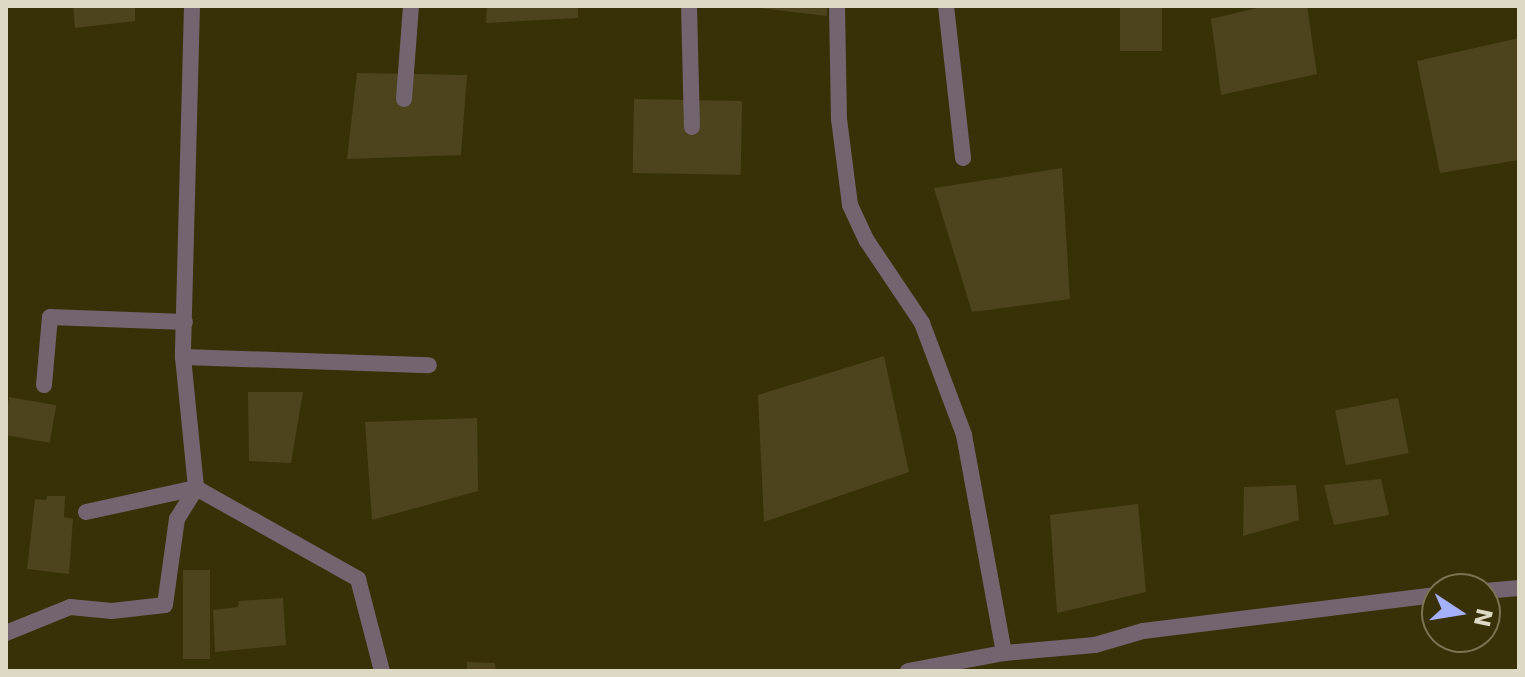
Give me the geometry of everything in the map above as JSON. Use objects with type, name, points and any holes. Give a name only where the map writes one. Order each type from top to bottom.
[{"type":"street","points":[[6,633],[70,607],[112,611],[165,605],[177,519],[196,488],[183,357],[192,6]]},
{"type":"street","points":[[404,99],[411,6]]},
{"type":"street","points":[[689,6],[692,127]]},
{"type":"street","points":[[837,6],[839,119],[850,205],[867,241],[922,323],[964,435],[1004,653]]},
{"type":"street","points":[[946,6],[963,158]]},
{"type":"street","points":[[44,385],[50,317],[185,322]]},
{"type":"street","points":[[183,357],[429,365]]},
{"type":"street","points":[[86,512],[196,488],[358,579],[382,671]]},
{"type":"street","points":[[908,671],[1004,653],[1095,645],[1143,631],[1421,597]]},
{"type":"building","points":[[73,6],[135,6],[135,21],[75,28]]},
{"type":"building","points":[[487,6],[578,6],[578,18],[486,23]]},
{"type":"building","points":[[827,6],[827,16],[760,8]]},
{"type":"building","points":[[1120,6],[1162,6],[1162,51],[1120,51]]},
{"type":"building","points":[[1265,6],[1307,6],[1317,74],[1221,95],[1211,19]]},
{"type":"building","points":[[1519,38],[1519,160],[1440,173],[1417,61]]},
{"type":"building","points":[[357,73],[467,75],[461,155],[347,159]]},
{"type":"building","points":[[634,99],[742,101],[741,175],[633,173]]},
{"type":"building","points":[[1062,168],[1070,299],[972,312],[934,188]]},
{"type":"building","points":[[884,356],[909,472],[764,522],[758,395]]},
{"type":"building","points":[[248,392],[303,392],[291,463],[249,461]]},
{"type":"building","points":[[9,397],[56,405],[50,443],[6,435]]},
{"type":"building","points":[[1398,398],[1409,453],[1346,465],[1335,410]]},
{"type":"building","points":[[477,418],[478,491],[372,520],[365,422]]},
{"type":"building","points":[[1381,479],[1389,515],[1334,525],[1324,485]]},
{"type":"building","points":[[1296,485],[1299,520],[1243,536],[1244,487]]},
{"type":"building","points":[[47,496],[65,496],[64,517],[73,519],[69,574],[27,569],[35,499],[46,500]]},
{"type":"building","points":[[1138,504],[1146,592],[1057,613],[1050,515]]},
{"type":"building","points":[[183,570],[210,570],[210,659],[183,659]]},
{"type":"building","points":[[283,598],[286,645],[215,652],[213,610],[238,607],[239,601]]},
{"type":"building","points":[[467,662],[495,663],[496,671],[467,671]]}]
